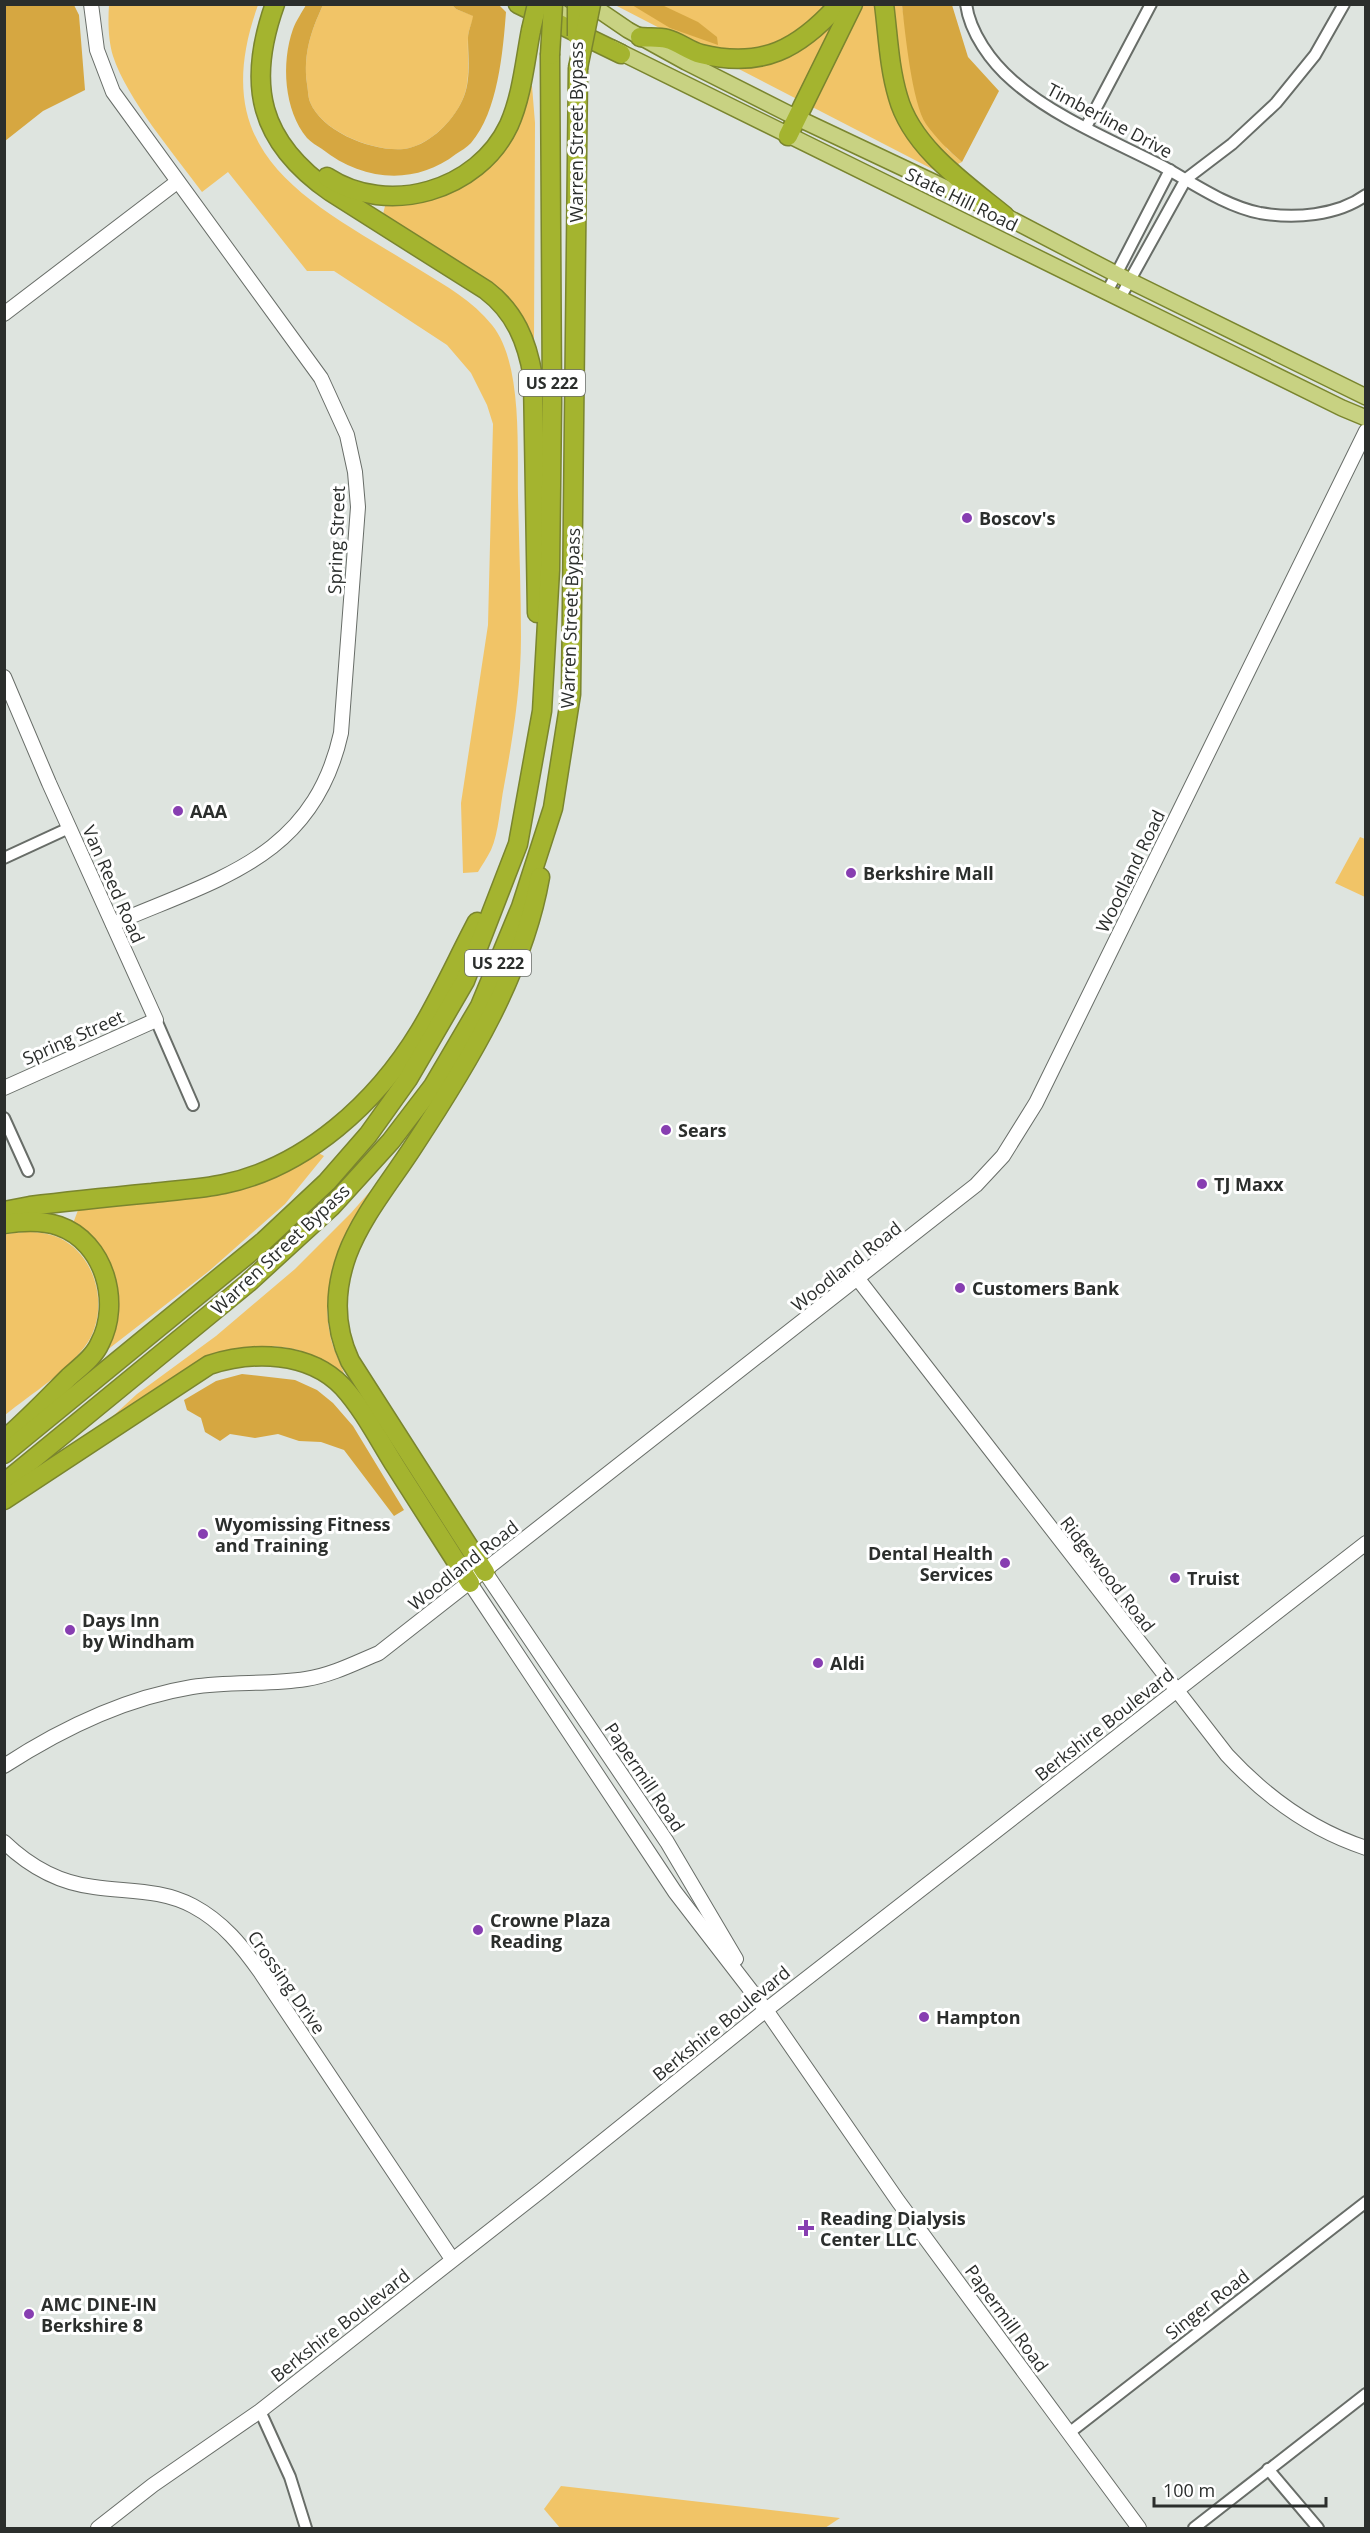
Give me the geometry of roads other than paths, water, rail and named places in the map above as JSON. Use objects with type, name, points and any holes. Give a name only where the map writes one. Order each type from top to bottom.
[{"type":"highway","points":[[518,4],[621,54]]},
{"type":"highway","points":[[278,5],[269,54],[269,87],[276,117],[293,145],[320,172],[354,190],[375,195],[417,194],[444,186],[468,173],[489,154],[513,115],[537,4]]},
{"type":"highway","name":"Warren Street Bypass","points":[[4,1454],[264,1241],[327,1182],[368,1135],[408,1079],[465,981],[518,844],[542,711],[550,570],[550,55],[553,4]]},
{"type":"highway","name":"Warren Street Bypass","points":[[4,1482],[248,1283],[332,1206],[391,1141],[433,1086],[480,1006],[521,907],[553,808],[571,694],[577,4]]},
{"type":"highway","points":[[578,68],[591,4]]},
{"type":"highway","points":[[640,37],[668,39],[691,51],[716,57],[765,56],[794,45],[807,37],[840,4]]},
{"type":"highway","points":[[792,115],[840,4]]},
{"type":"highway","points":[[783,133],[853,4]]},
{"type":"highway","points":[[884,4],[895,87],[911,124],[942,162],[1005,216]]},
{"type":"highway","points":[[278,5],[261,57],[261,89],[272,129],[290,158],[331,192],[493,295],[515,321],[527,347],[533,377],[537,640],[542,711]]},
{"type":"highway","points":[[485,1572],[350,1361],[338,1327],[337,1297],[347,1254],[358,1232],[432,1119],[489,1018],[516,960],[534,910],[553,808]]},
{"type":"highway","points":[[4,1211],[30,1206],[225,1184],[259,1174],[281,1164],[322,1139],[368,1097],[419,1032],[518,844]]},
{"type":"highway","points":[[4,1224],[39,1222],[59,1226],[74,1234],[88,1246],[101,1265],[109,1289],[110,1304],[105,1330],[94,1353],[4,1439]]},
{"type":"highway","points":[[4,1500],[209,1365],[247,1357],[293,1359],[314,1367],[342,1386],[363,1415],[470,1583]]},
{"type":"main road","name":"Spring Street","points":[[91,4],[97,50],[113,93],[321,378],[347,435],[355,472],[358,507],[343,715],[338,749],[323,786],[302,819],[275,846],[250,864],[113,924]]},
{"type":"main road","name":"State Hill Road","points":[[548,4],[621,54],[1365,418]]},
{"type":"main road","name":"State Hill Road","points":[[591,4],[640,37],[792,115],[1005,216],[1122,277],[1365,397]]},
{"type":"main road","points":[[4,314],[177,182]]},
{"type":"main road","name":"Woodland Road","points":[[4,1766],[45,1740],[72,1727],[153,1696],[220,1683],[282,1682],[333,1672],[379,1653],[976,1185],[1003,1156],[1024,1125],[1365,431]]},
{"type":"main road","name":"Van Reed Road","points":[[4,677],[156,1020]]},
{"type":"main road","name":"Spring Street","points":[[4,1088],[156,1020]]},
{"type":"main road","name":"Ridgewood Road","points":[[858,1279],[1227,1755],[1254,1783],[1301,1818],[1336,1837],[1365,1848]]},
{"type":"main road","name":"Berkshire Boulevard","points":[[98,2529],[153,2485],[260,2411],[542,2190],[766,2010],[1365,1543]]},
{"type":"main road","name":"Papermill Road","points":[[485,1572],[667,1842],[766,2010]]},
{"type":"main road","name":"Papermill Road","points":[[470,1583],[675,1892],[766,2010],[898,2201],[1139,2529]]},
{"type":"main road","name":"Crossing Drive","points":[[4,1842],[18,1855],[53,1876],[92,1887],[137,1890],[174,1898],[212,1918],[229,1933],[261,1973],[452,2259]]},
{"type":"street","name":"Timberline Drive","points":[[966,4],[982,46],[1003,72],[1043,104],[1234,205],[1260,213],[1316,214],[1336,209],[1365,195]]},
{"type":"street","points":[[1086,127],[1151,4]]},
{"type":"street","points":[[1113,295],[1178,175],[1232,144],[1281,98],[1315,55],[1344,4]]},
{"type":"street","points":[[1122,277],[1178,175]]},
{"type":"street","points":[[4,858],[69,828]]},
{"type":"street","name":"Van Reed Road","points":[[156,1020],[193,1104]]},
{"type":"street","points":[[4,1118],[28,1171]]},
{"type":"street","name":"Singer Road","points":[[1069,2433],[1365,2202]]},
{"type":"street","points":[[1194,2529],[1365,2394]]},
{"type":"street","points":[[260,2411],[290,2477],[306,2529]]},
{"type":"street","points":[[1268,2469],[1318,2529]]},
{"type":"place","name":"Boscov's","points":[[967,518]]},
{"type":"place","name":"AAA","points":[[178,811]]},
{"type":"place","name":"Berkshire Mall","points":[[851,873]]},
{"type":"place","name":"Sears","points":[[666,1130]]},
{"type":"place","name":"TJ Maxx","points":[[1202,1184]]},
{"type":"place","name":"Customers Bank","points":[[960,1288]]},
{"type":"place","name":"Wyomissing Fitness and Training","points":[[203,1534]]},
{"type":"place","name":"Dental Health Services","points":[[1005,1563]]},
{"type":"place","name":"Truist","points":[[1175,1578]]},
{"type":"place","name":"Days Inn by Windham","points":[[70,1630]]},
{"type":"place","name":"Aldi","points":[[818,1663]]},
{"type":"place","name":"Crowne Plaza Reading","points":[[478,1930]]},
{"type":"place","name":"Hampton","points":[[924,2017]]},
{"type":"place","name":"Reading Dialysis Center LLC","points":[[806,2228]]},
{"type":"place","name":"AMC DINE-IN Berkshire 8","points":[[29,2314]]}]
